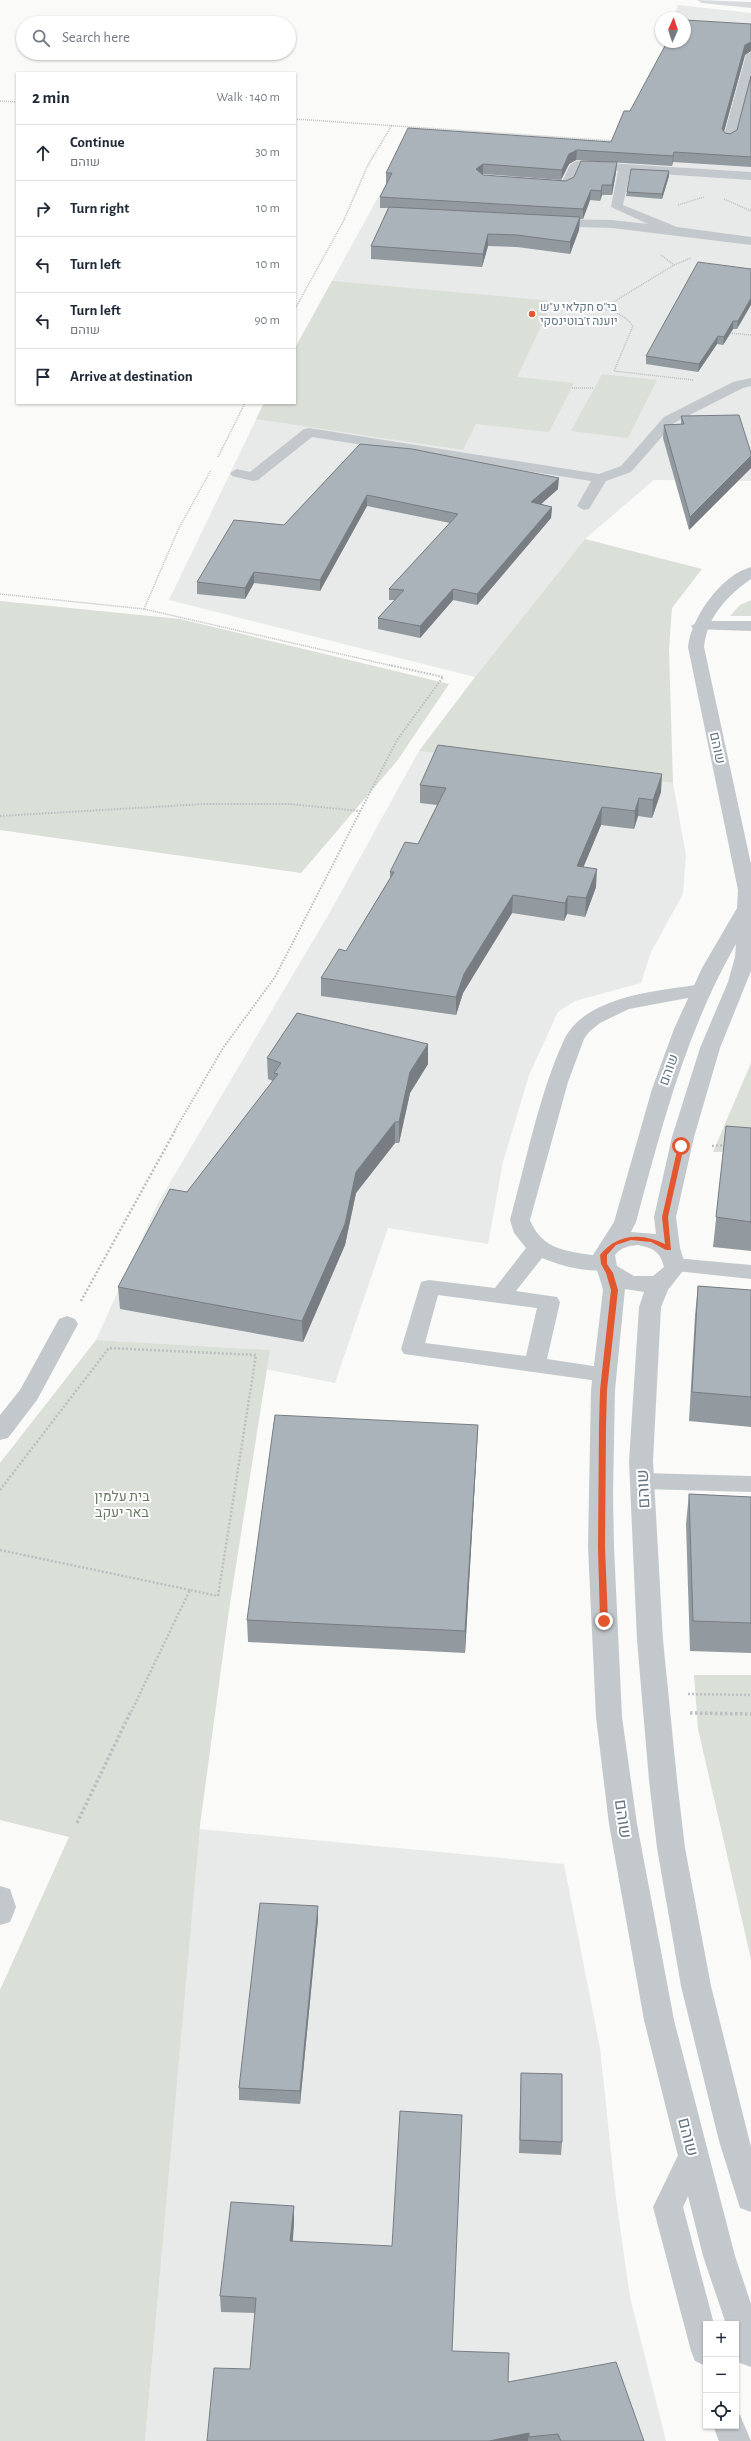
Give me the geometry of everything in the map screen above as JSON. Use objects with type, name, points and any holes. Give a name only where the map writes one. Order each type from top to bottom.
[{"type":"main road","points":[[702,0],[751,5]]},
{"type":"street","name":"שוהם","points":[[751,572],[721,598],[705,616],[699,626],[696,636],[696,647],[748,899],[741,941],[745,957],[738,982],[710,1048],[681,1146],[665,1217],[670,1264],[657,1288],[650,1307],[643,1419],[642,1480],[655,1703],[671,1848],[696,1986],[734,2142],[751,2198]]},
{"type":"street","name":"שוהם","points":[[721,598],[751,586]]},
{"type":"street","name":"שוהם","points":[[613,1244],[625,1222],[662,1089],[684,1028],[702,990],[741,941]]},
{"type":"street","points":[[638,1238],[659,1242],[670,1264],[654,1283],[632,1284],[619,1280],[607,1268],[606,1250],[613,1244],[625,1239],[638,1238]]},
{"type":"street","name":"שוהם","points":[[607,1268],[614,1290],[605,1374],[602,1426],[602,1547],[609,1717],[623,1824],[644,1947],[659,2020],[692,2156],[719,2256],[751,2352]]},
{"type":"street","points":[[0,1432],[29,1394],[68,1324]]},
{"type":"lane","points":[[729,139],[746,94],[751,55]]},
{"type":"lane","points":[[536,184],[566,186],[576,165],[751,176]]},
{"type":"lane","points":[[612,224],[625,168]]},
{"type":"lane","points":[[616,207],[674,230]]},
{"type":"lane","points":[[538,223],[612,224],[674,230],[751,241]]},
{"type":"lane","points":[[237,473],[253,477],[309,432],[600,478],[626,469],[669,420],[744,383]]},
{"type":"lane","points":[[584,506],[600,478]]},
{"type":"lane","points":[[699,626],[751,626]]},
{"type":"lane","points":[[607,1268],[561,1256],[538,1248],[529,1241],[523,1232],[520,1220],[551,1104],[574,1039],[582,1028],[593,1019],[622,1005],[659,996],[702,990]]},
{"type":"lane","points":[[500,1296],[538,1248]]},
{"type":"lane","points":[[670,1264],[751,1272]]},
{"type":"lane","points":[[535,1365],[549,1302],[429,1287],[412,1349],[535,1365],[605,1374]]},
{"type":"lane","points":[[642,1480],[751,1484]]},
{"type":"lane","points":[[0,1897],[2,1907],[0,1914]]},
{"type":"lane","points":[[692,2156],[668,2207],[703,2340]]},
{"type":"lane","points":[[730,2429],[735,2441]]},
{"type":"path","points":[[0,101],[16,102]]},
{"type":"path","points":[[296,119],[614,142]]},
{"type":"path","points":[[296,307],[343,222],[368,165],[392,126]]},
{"type":"path","points":[[602,309],[674,265],[658,252]]},
{"type":"path","points":[[552,304],[602,309],[622,314],[630,319],[633,326],[612,375]]},
{"type":"path","points":[[721,332],[751,335]]},
{"type":"path","points":[[614,372],[744,383]]},
{"type":"path","points":[[572,388],[594,388]]},
{"type":"path","points":[[215,462],[244,404]]},
{"type":"path","points":[[144,609],[179,528],[212,469]]},
{"type":"path","points":[[0,594],[144,609],[442,677],[397,740],[275,977],[223,1048],[199,1086],[68,1324]]},
{"type":"path","points":[[0,816],[204,804],[290,804],[360,811]]},
{"type":"path","points":[[681,1146],[735,1145]]},
{"type":"path","points":[[0,1490],[109,1348],[256,1355],[218,1596],[0,1550]]},
{"type":"path","points":[[76,1823],[190,1590]]},
{"type":"path","points":[[655,1703],[751,1695]]},
{"type":"path","points":[[655,1703],[751,1714]]},
{"type":"shaded area","name":"בי\"ס חקלאי ע\"ש יוענה ז'בוטינסקי","points":[[678,5],[751,13],[751,481],[654,480],[585,539],[475,677],[169,600],[264,404],[296,404],[296,346],[386,183],[413,128],[632,144],[664,48],[691,48],[691,12],[675,12]]},
{"type":"shaded area","points":[[419,751],[673,783],[686,855],[683,894],[651,952],[641,983],[575,1001],[558,1012],[529,1075],[503,1162],[488,1244],[388,1228],[335,1383],[265,1369],[270,1350],[96,1340],[158,1203],[330,912]]},
{"type":"shaded area","points":[[199,1829],[564,1864],[600,2048],[615,2191],[630,2297],[666,2441],[145,2441]]},
{"type":"green space","points":[[332,281],[553,301],[517,377],[574,383],[549,432],[476,424],[463,450],[256,419],[264,404],[296,404],[296,346]]},
{"type":"green space","points":[[602,374],[657,380],[628,438],[571,431]]},
{"type":"green space","points":[[585,539],[702,569],[672,608],[669,649],[673,783],[419,751],[475,677]]},
{"type":"green space","points":[[751,600],[751,616],[730,616],[740,605]]},
{"type":"green space","points":[[0,601],[180,619],[449,684],[397,761],[301,873],[0,830]]},
{"type":"green space","points":[[751,1063],[751,1152],[713,1152]]},
{"type":"green space","name":"בית עלמין באר יעקב","points":[[96,1340],[270,1350],[229,1610],[200,1825],[145,2441],[0,2441],[0,1990],[69,1837],[0,1820],[0,1463]]},
{"type":"green space","points":[[694,1675],[751,1675],[751,1959],[698,1729]]},
{"type":"building","points":[[691,20],[751,24],[751,42],[745,45],[722,129],[725,133],[730,134],[737,130],[751,76],[751,157],[674,152],[673,156],[577,150],[569,154],[562,170],[483,164],[476,169],[483,175],[566,181],[574,177],[581,161],[617,162],[612,185],[602,185],[601,191],[591,190],[583,209],[380,197],[392,173],[386,173],[408,128],[611,142],[624,111],[630,111],[664,48],[691,48]]},
{"type":"building","points":[[631,169],[669,171],[662,194],[627,192]]},
{"type":"building","points":[[389,207],[580,217],[570,242],[517,235],[488,234],[483,254],[371,246]]},
{"type":"building","points":[[698,262],[751,269],[751,298],[738,321],[733,321],[724,337],[718,336],[699,364],[646,356]]},
{"type":"building","points":[[739,415],[751,456],[690,517],[664,425],[684,424],[681,416]]},
{"type":"building","points":[[360,444],[412,449],[559,478],[531,502],[552,507],[477,594],[453,589],[420,626],[378,618],[404,590],[389,589],[458,514],[367,495],[320,580],[254,572],[245,588],[197,582],[234,520],[284,525]]},
{"type":"building","points":[[438,745],[662,774],[653,800],[639,798],[635,811],[602,807],[577,866],[597,869],[586,898],[568,896],[565,903],[513,895],[464,974],[456,997],[321,978],[339,949],[346,951],[394,872],[390,872],[405,842],[418,844],[446,788],[420,785]]},
{"type":"building","points":[[297,1013],[428,1044],[410,1072],[399,1122],[395,1122],[356,1172],[345,1224],[302,1321],[118,1287],[170,1189],[187,1192],[278,1074],[274,1073],[281,1063],[267,1058]]},
{"type":"building","points":[[726,1126],[751,1128],[751,1222],[716,1217]]},
{"type":"building","points":[[698,1286],[751,1290],[751,1397],[692,1392]]},
{"type":"building","points":[[275,1415],[478,1425],[465,1631],[247,1620]]},
{"type":"building","points":[[689,1494],[751,1497],[751,1623],[693,1621]]},
{"type":"building","points":[[260,1903],[318,1906],[300,2091],[239,2088]]},
{"type":"building","points":[[521,2073],[562,2074],[562,2142],[520,2140]]},
{"type":"building","points":[[400,2111],[462,2115],[452,2351],[509,2353],[508,2382],[616,2362],[644,2441],[561,2441],[558,2434],[529,2437],[529,2433],[489,2441],[207,2441],[214,2368],[250,2369],[256,2298],[220,2296],[231,2202],[294,2206],[290,2241],[392,2246]]},
{"type":"place","name":"בי\"ס חקלאי ע\"ש יוענה ז'בוטינסקי","points":[[532,314]]},
{"type":"route","points":[[604,1621],[601,1493],[602,1426],[614,1290],[610,1273],[606,1269],[603,1259],[606,1250],[613,1244],[618,1241],[631,1238],[659,1242],[669,1249],[665,1231],[665,1217],[667,1201],[681,1146]]}]
